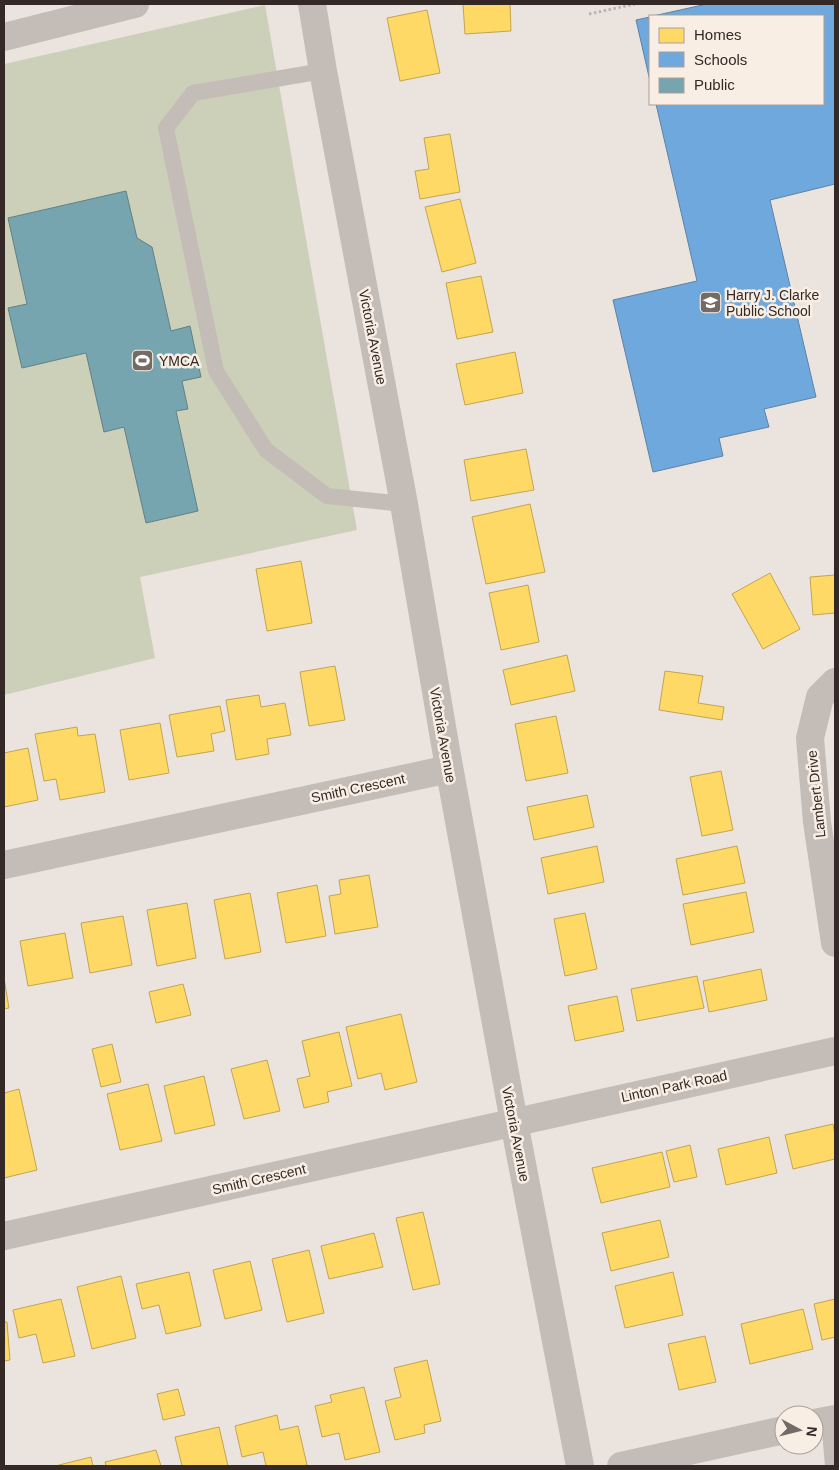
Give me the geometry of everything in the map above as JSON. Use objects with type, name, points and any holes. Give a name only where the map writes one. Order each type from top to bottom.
[{"type":"street","points":[[4,36],[135,4]]},
{"type":"street","name":"Victoria Avenue","points":[[312,4],[404,504],[449,768],[580,1466]]},
{"type":"street","name":"Lambert Drive","points":[[835,682],[820,697],[810,738],[817,822],[835,943]]},
{"type":"street","name":"Smith Crescent","points":[[4,865],[449,768]]},
{"type":"street","name":"Linton Park Road","points":[[514,1122],[835,1051]]},
{"type":"street","name":"Smith Crescent","points":[[4,1236],[514,1122]]},
{"type":"street","points":[[621,1466],[774,1432]]},
{"type":"lane","points":[[323,71],[193,94],[166,128],[216,371],[266,450],[327,496],[404,504]]},
{"type":"lane","points":[[826,1421],[833,1466]]},
{"type":"path","points":[[589,14],[635,4]]},
{"type":"green space","points":[[265,5],[357,530],[140,577],[155,658],[4,695],[4,64]]},
{"type":"building: Homes","points":[[463,4],[510,4],[511,31],[465,34]]},
{"type":"building: Homes","points":[[427,10],[440,73],[400,81],[387,18]]},
{"type":"building: Homes","points":[[450,134],[460,192],[420,199],[415,171],[429,169],[424,138]]},
{"type":"building: Homes","points":[[460,199],[476,263],[442,272],[425,207]]},
{"type":"building: Homes","points":[[481,276],[493,332],[457,339],[446,283]]},
{"type":"building: Homes","points":[[515,352],[523,393],[465,405],[456,364]]},
{"type":"building: Homes","points":[[526,449],[534,490],[471,501],[464,460]]},
{"type":"building: Homes","points":[[530,504],[545,572],[486,584],[472,517]]},
{"type":"building: Homes","points":[[301,561],[312,623],[267,631],[256,569]]},
{"type":"building: Homes","points":[[770,573],[800,629],[763,649],[732,594]]},
{"type":"building: Homes","points":[[835,575],[835,613],[813,615],[810,577]]},
{"type":"building: Homes","points":[[528,585],[539,642],[501,650],[489,593]]},
{"type":"building: Homes","points":[[567,655],[575,691],[511,705],[503,670]]},
{"type":"building: Homes","points":[[335,666],[345,720],[309,726],[300,672]]},
{"type":"building: Homes","points":[[665,671],[703,676],[698,703],[724,707],[722,720],[659,710]]},
{"type":"building: Homes","points":[[259,695],[261,707],[285,703],[291,735],[267,739],[269,754],[236,760],[226,700]]},
{"type":"building: Homes","points":[[220,706],[225,731],[211,734],[214,751],[177,757],[169,715]]},
{"type":"building: Homes","points":[[556,716],[568,773],[526,781],[515,724]]},
{"type":"building: Homes","points":[[160,723],[169,773],[129,780],[120,730]]},
{"type":"building: Homes","points":[[77,727],[78,736],[95,734],[105,792],[60,800],[56,779],[44,781],[35,734]]},
{"type":"building: Homes","points":[[28,748],[38,800],[4,807],[4,753]]},
{"type":"building: Homes","points":[[721,771],[733,830],[702,836],[690,777]]},
{"type":"building: Homes","points":[[587,795],[594,827],[534,840],[527,807]]},
{"type":"building: Homes","points":[[597,846],[604,882],[548,894],[541,858]]},
{"type":"building: Homes","points":[[737,846],[745,883],[683,895],[676,859]]},
{"type":"building: Homes","points":[[369,875],[378,927],[335,934],[329,896],[341,894],[339,880]]},
{"type":"building: Homes","points":[[317,885],[326,936],[286,943],[277,893]]},
{"type":"building: Homes","points":[[746,892],[754,932],[691,945],[683,904]]},
{"type":"building: Homes","points":[[250,893],[261,952],[225,959],[214,900]]},
{"type":"building: Homes","points":[[187,903],[196,958],[157,966],[147,910]]},
{"type":"building: Homes","points":[[585,913],[597,969],[565,976],[554,919]]},
{"type":"building: Homes","points":[[123,916],[132,965],[90,973],[81,923]]},
{"type":"building: Homes","points":[[65,933],[73,978],[28,986],[20,941]]},
{"type":"building: Homes","points":[[761,969],[767,1000],[709,1012],[703,981]]},
{"type":"building: Homes","points":[[697,976],[704,1008],[637,1021],[631,989]]},
{"type":"building: Homes","points":[[4,978],[9,1008],[4,1009]]},
{"type":"building: Homes","points":[[183,984],[191,1015],[156,1023],[149,992]]},
{"type":"building: Homes","points":[[617,996],[624,1031],[575,1041],[568,1006]]},
{"type":"building: Homes","points":[[401,1014],[417,1082],[385,1090],[381,1073],[358,1079],[346,1027]]},
{"type":"building: Homes","points":[[339,1032],[352,1086],[327,1092],[329,1102],[304,1108],[297,1079],[310,1076],[302,1041]]},
{"type":"building: Homes","points":[[112,1044],[121,1082],[101,1087],[92,1049]]},
{"type":"building: Homes","points":[[267,1060],[280,1111],[244,1119],[231,1069]]},
{"type":"building: Homes","points":[[204,1076],[215,1125],[175,1134],[164,1086]]},
{"type":"building: Homes","points":[[148,1084],[162,1141],[120,1150],[107,1094]]},
{"type":"building: Homes","points":[[19,1089],[37,1170],[4,1178],[4,1093]]},
{"type":"building: Homes","points":[[833,1124],[835,1159],[793,1169],[785,1135]]},
{"type":"building: Homes","points":[[769,1137],[777,1173],[726,1185],[718,1149]]},
{"type":"building: Homes","points":[[690,1145],[697,1177],[674,1182],[666,1151]]},
{"type":"building: Homes","points":[[662,1152],[670,1187],[601,1203],[592,1168]]},
{"type":"building: Homes","points":[[423,1212],[440,1284],[413,1290],[396,1218]]},
{"type":"building: Homes","points":[[660,1220],[669,1257],[611,1271],[602,1233]]},
{"type":"building: Homes","points":[[374,1233],[383,1267],[329,1279],[321,1246]]},
{"type":"building: Homes","points":[[309,1250],[324,1313],[287,1322],[272,1259]]},
{"type":"building: Homes","points":[[250,1261],[262,1310],[225,1319],[213,1270]]},
{"type":"building: Homes","points":[[189,1272],[201,1326],[166,1334],[159,1305],[142,1309],[136,1284]]},
{"type":"building: Homes","points":[[673,1272],[683,1315],[625,1328],[615,1286]]},
{"type":"building: Homes","points":[[121,1276],[136,1338],[92,1349],[77,1287]]},
{"type":"building: Homes","points":[[61,1299],[75,1356],[43,1363],[36,1334],[19,1338],[13,1310]]},
{"type":"building: Homes","points":[[835,1299],[835,1337],[822,1340],[814,1304]]},
{"type":"building: Homes","points":[[803,1309],[813,1349],[750,1364],[741,1324]]},
{"type":"building: Homes","points":[[4,1322],[7,1322],[10,1360],[4,1361]]},
{"type":"building: Homes","points":[[705,1336],[716,1382],[679,1390],[668,1344]]},
{"type":"building: Homes","points":[[427,1360],[441,1421],[424,1425],[425,1433],[395,1440],[385,1401],[401,1397],[394,1368]]},
{"type":"building: Homes","points":[[364,1387],[380,1452],[345,1460],[339,1433],[322,1437],[315,1406],[332,1402],[330,1395]]},
{"type":"building: Homes","points":[[178,1389],[185,1415],[163,1420],[157,1394]]},
{"type":"building: Homes","points":[[277,1415],[280,1430],[298,1426],[307,1465],[266,1466],[263,1452],[242,1457],[235,1426]]},
{"type":"building: Homes","points":[[219,1427],[228,1466],[182,1466],[175,1437]]},
{"type":"building: Homes","points":[[156,1450],[161,1466],[106,1466],[105,1462]]},
{"type":"building: Homes","points":[[91,1457],[93,1466],[55,1466]]},
{"type":"building: Schools","points":[[707,4],[835,4],[835,184],[770,200],[816,397],[764,409],[769,427],[719,438],[723,456],[653,472],[613,300],[697,281],[656,105],[824,105],[824,15],[658,15]]},
{"type":"building: Schools","points":[[649,17],[649,77],[636,20]]},
{"type":"building: Public","name":"YMCA","points":[[126,191],[137,238],[152,247],[171,331],[190,326],[201,377],[182,381],[188,409],[176,411],[198,511],[146,523],[124,427],[104,432],[86,353],[22,368],[8,308],[27,304],[8,218]]},
{"type":"place","name":"Harry J. Clarke Public School","points":[[710,303]]},
{"type":"place","name":"YMCA","points":[[143,361]]}]
